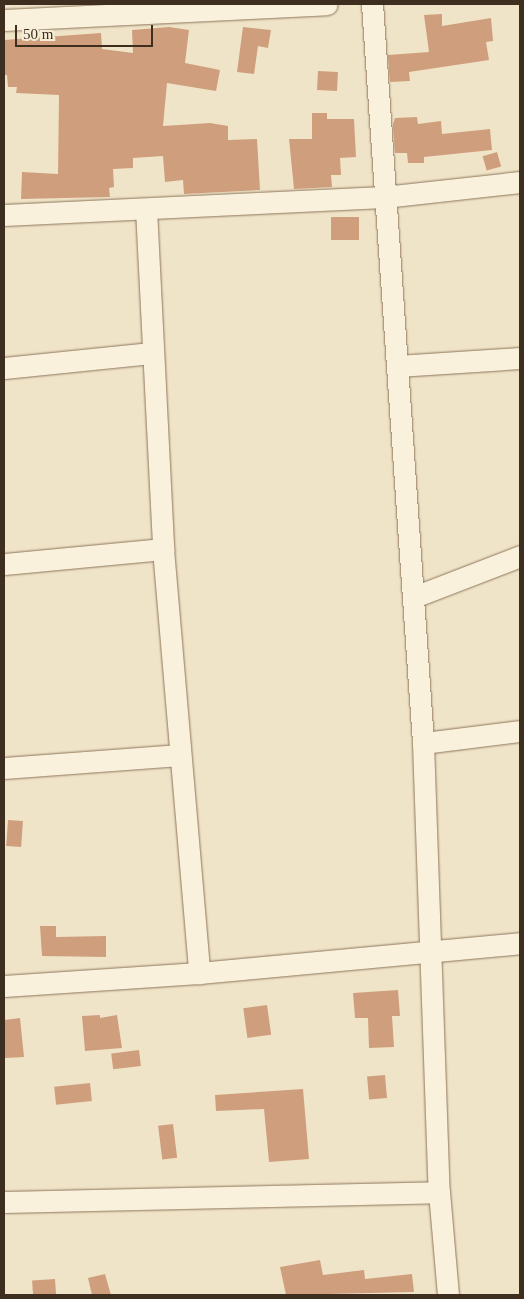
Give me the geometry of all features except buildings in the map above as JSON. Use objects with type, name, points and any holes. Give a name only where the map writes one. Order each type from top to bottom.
[{"type":"street","points":[[4,20],[327,4]]},
{"type":"street","points":[[372,4],[423,743],[439,1192],[448,1295]]},
{"type":"street","points":[[4,215],[384,197],[520,182]]},
{"type":"street","points":[[146,209],[151,353],[164,549],[199,972]]},
{"type":"street","points":[[4,368],[151,353]]},
{"type":"street","points":[[397,366],[520,358]]},
{"type":"street","points":[[4,564],[164,549]]},
{"type":"street","points":[[414,597],[520,556]]},
{"type":"street","points":[[423,743],[520,730]]},
{"type":"street","points":[[4,768],[180,755]]},
{"type":"street","points":[[4,986],[199,972],[520,943]]},
{"type":"street","points":[[4,1202],[439,1192]]}]
